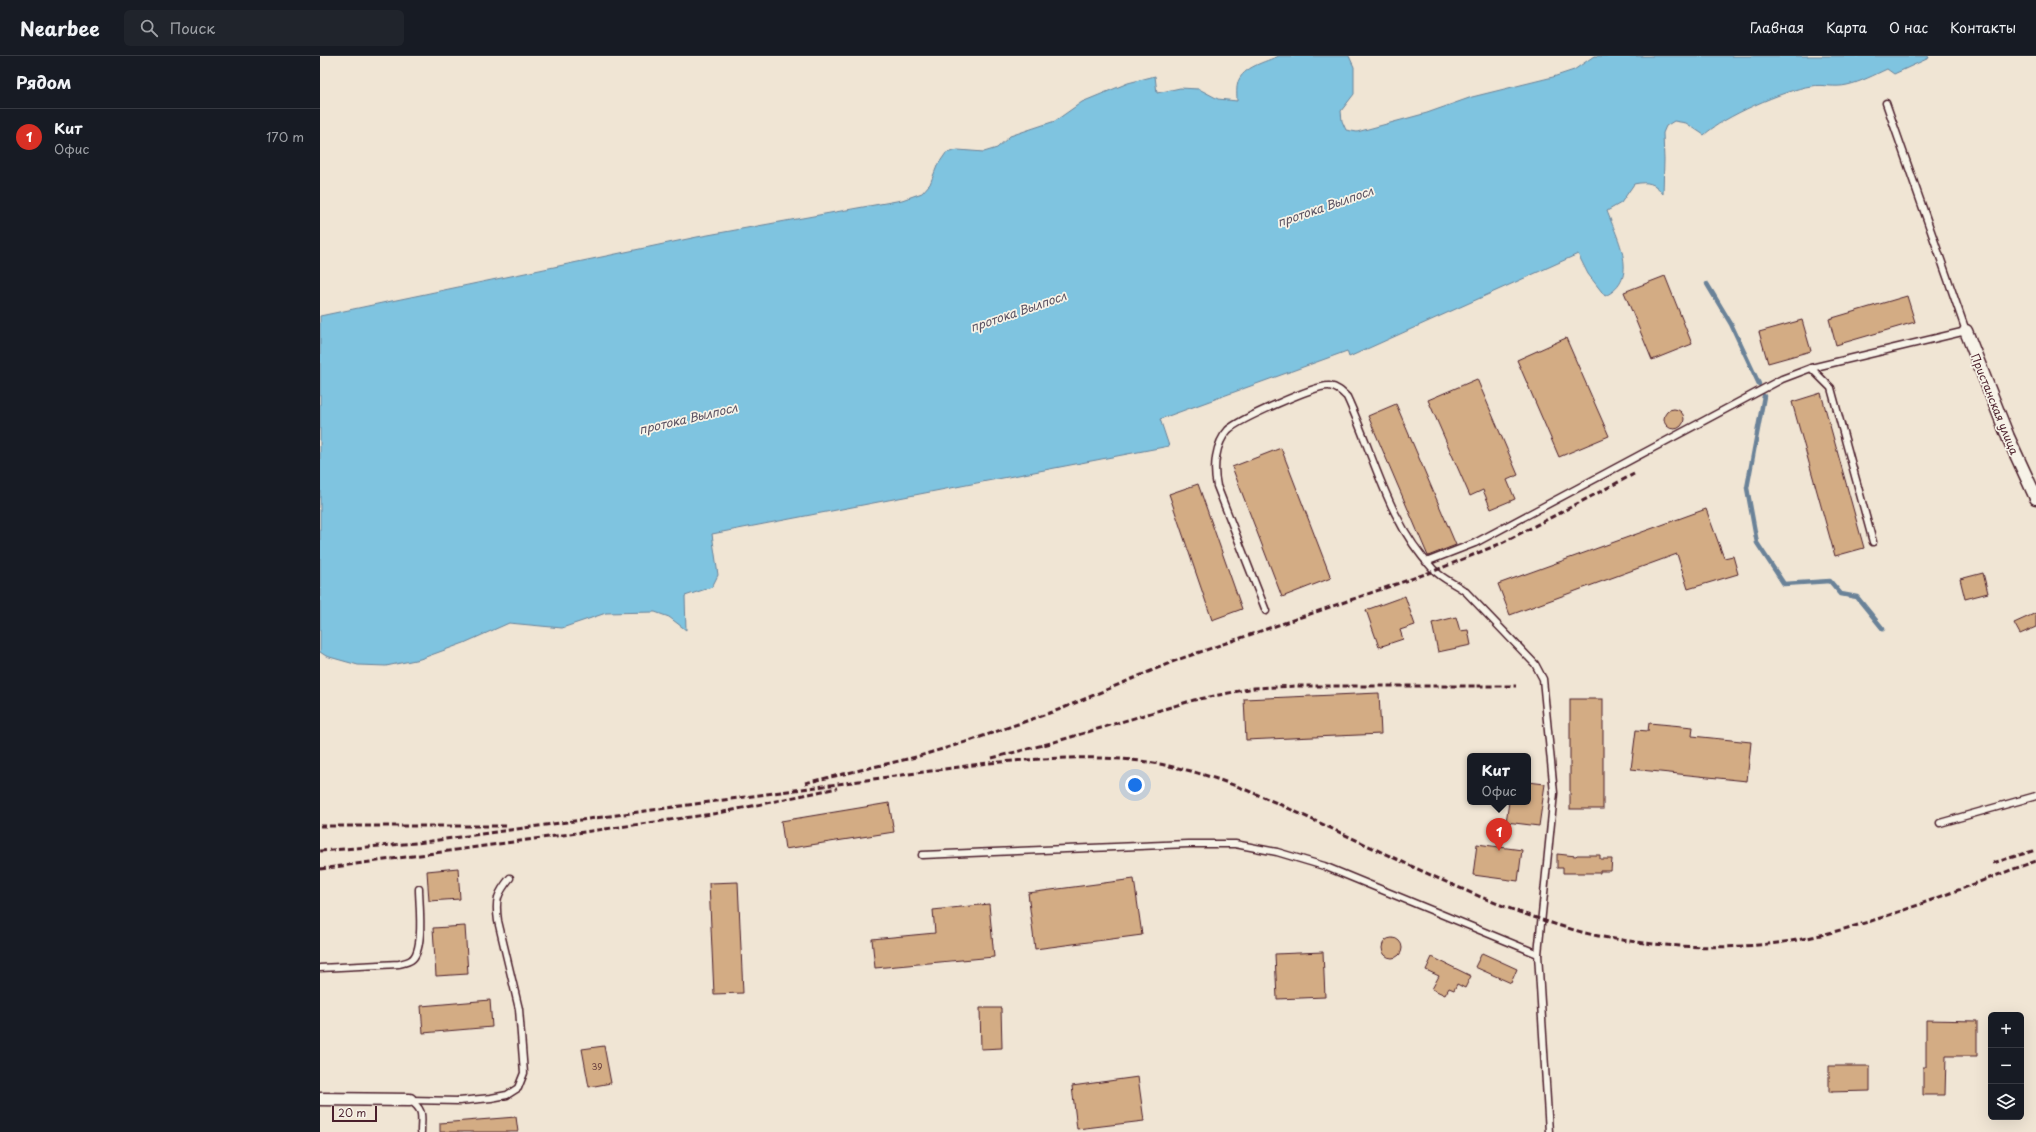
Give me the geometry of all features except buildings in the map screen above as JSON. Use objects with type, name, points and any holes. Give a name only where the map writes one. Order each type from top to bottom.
[{"type":"street","name":"Пристанская улица","points":[[1966,331],[2008,437],[2036,498]]},
{"type":"street","points":[[320,1099],[410,1100]]},
{"type":"lane","points":[[1426,562],[1475,543],[1782,379],[1811,368],[1966,331],[1886,103]]},
{"type":"lane","points":[[1811,368],[1831,388],[1873,542]]},
{"type":"lane","points":[[1266,611],[1217,486],[1215,475],[1221,440],[1235,425],[1317,388],[1330,386],[1339,389],[1347,397],[1392,508],[1408,538],[1426,562],[1442,578],[1459,586],[1466,592],[1535,664],[1543,678],[1554,793],[1538,954],[1549,1132]]},
{"type":"lane","points":[[1940,823],[2036,796]]},
{"type":"lane","points":[[922,855],[1188,844],[1235,844],[1277,852],[1324,866],[1538,954]]},
{"type":"lane","points":[[410,1100],[459,1101],[491,1098],[508,1095],[518,1088],[524,1073],[519,1009],[496,907],[498,892],[510,878]]},
{"type":"lane","points":[[320,968],[399,964],[411,960],[417,952],[420,941],[419,889]]},
{"type":"lane","points":[[410,1100],[418,1106],[422,1112],[421,1132]]},
{"type":"water","name":"протока Вылпосл","points":[[1279,56],[1349,56],[1354,67],[1354,94],[1341,111],[1342,121],[1346,130],[1357,132],[1427,113],[1472,97],[1553,77],[1574,70],[1594,56],[1928,56],[1929,58],[1894,74],[1887,69],[1852,84],[1838,86],[1811,86],[1786,93],[1754,105],[1725,120],[1704,135],[1686,123],[1674,121],[1666,126],[1663,133],[1663,194],[1654,185],[1647,183],[1634,184],[1621,203],[1607,211],[1620,245],[1624,269],[1622,279],[1616,289],[1605,296],[1588,274],[1578,254],[1349,357],[1347,351],[1160,419],[1169,446],[712,534],[718,575],[712,587],[685,596],[686,630],[669,617],[655,612],[606,613],[562,628],[509,623],[464,643],[420,659],[386,666],[358,665],[326,656],[320,652],[320,316],[697,237],[902,200],[922,193],[930,184],[937,166],[946,153],[958,150],[984,152],[997,148],[1010,136],[1055,121],[1082,102],[1128,83],[1155,76],[1157,93],[1180,88],[1199,89],[1218,99],[1237,101],[1237,84],[1245,72]]},
{"type":"waterway","points":[[1707,284],[1731,324],[1759,384]]},
{"type":"waterway","points":[[1764,396],[1747,488],[1757,543],[1784,584],[1830,581],[1841,594],[1857,597],[1883,629]]},
{"type":"railway","points":[[805,783],[916,757],[969,741],[1061,709],[1177,660],[1434,571],[1502,543],[1634,474]]},
{"type":"railway","points":[[992,758],[1051,743],[1194,700],[1254,688],[1297,686],[1516,686]]},
{"type":"railway","points":[[320,851],[417,843],[988,763],[1056,758],[1102,758],[1125,759],[1169,766],[1188,770],[1224,782],[1296,812],[1441,880],[1493,902],[1564,927],[1609,938],[1634,942],[1710,947],[1762,945],[1812,937],[1869,922],[2036,861]]},
{"type":"railway","points":[[320,869],[719,813],[837,788]]},
{"type":"railway","points":[[320,826],[506,826]]},
{"type":"railway","points":[[1993,863],[2036,850]]},
{"type":"place","name":"Кит","points":[[1499,851]]}]
